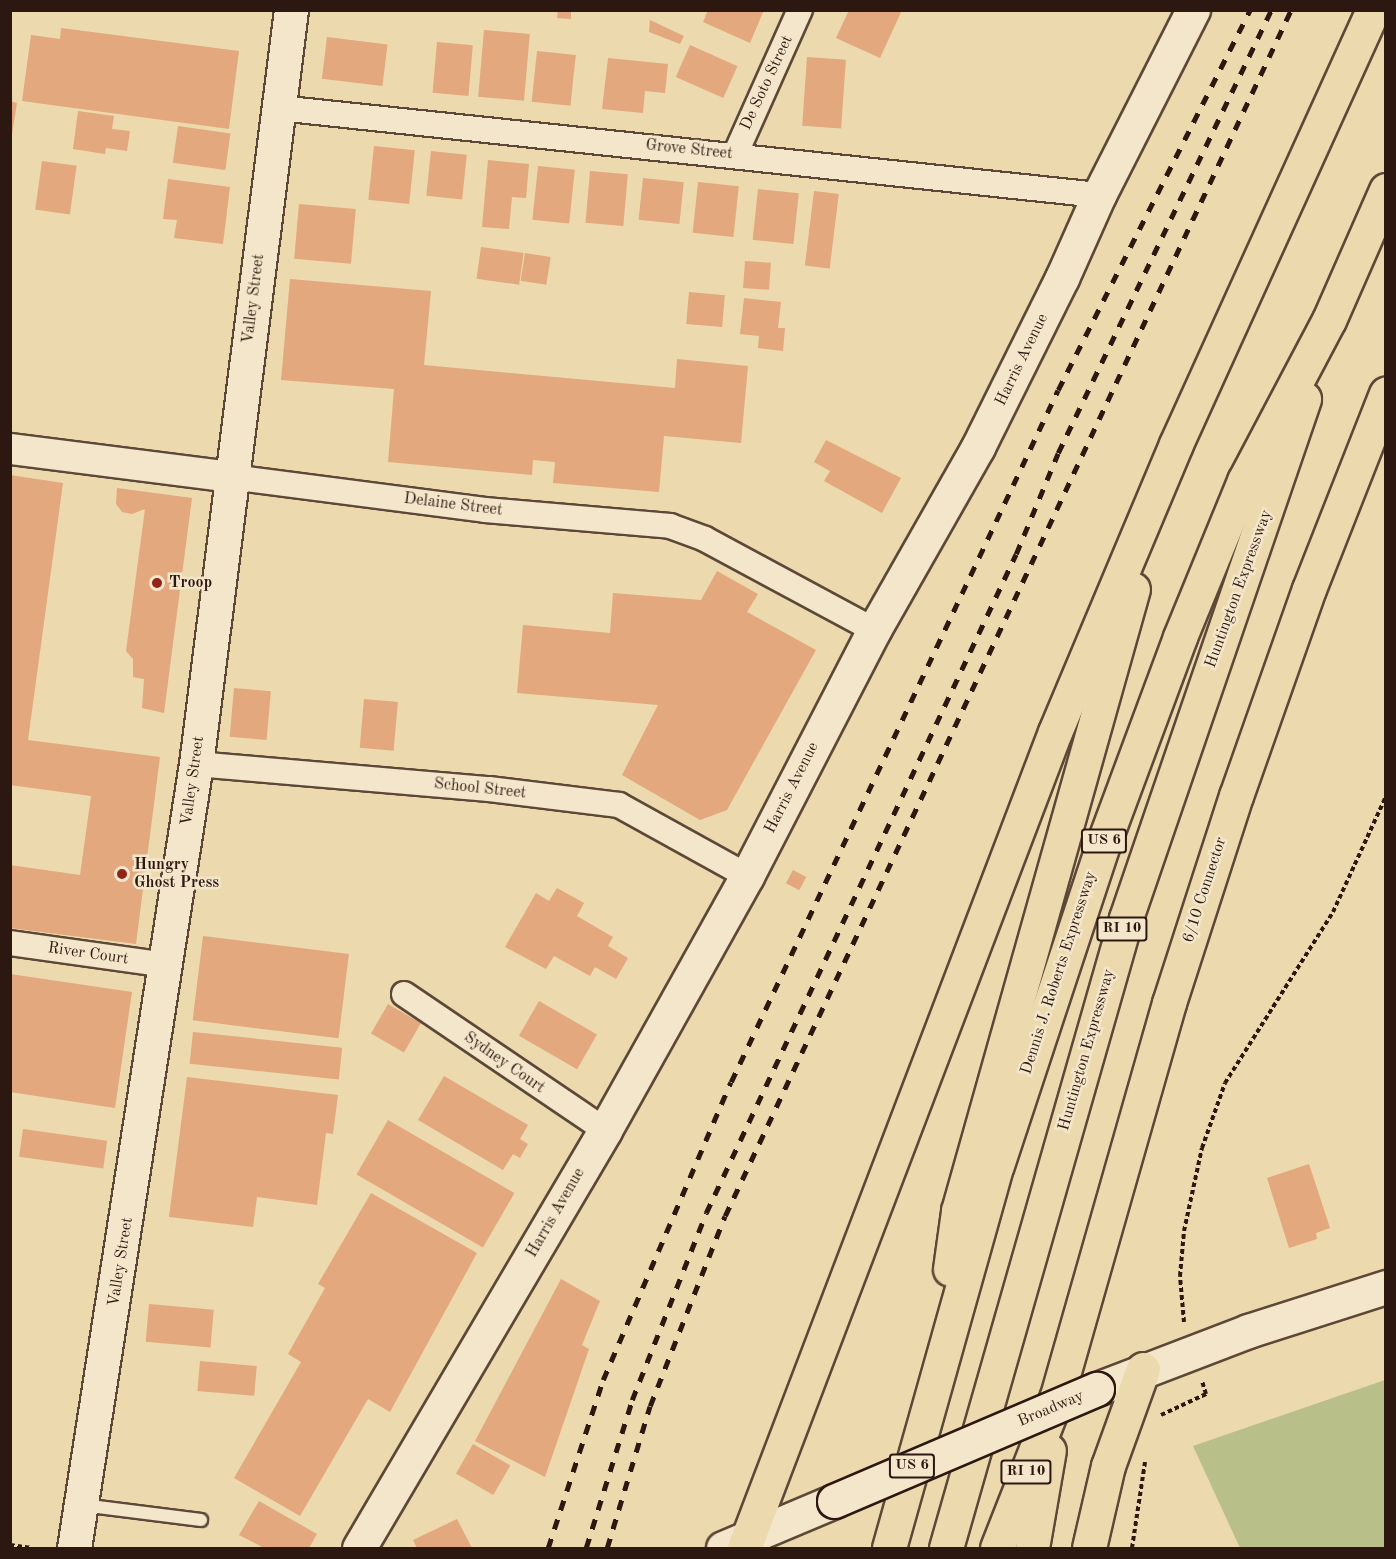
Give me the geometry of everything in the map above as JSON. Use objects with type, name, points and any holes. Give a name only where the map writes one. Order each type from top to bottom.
[{"type":"highway","points":[[738,1545],[1055,732],[1176,444],[1372,10]]},
{"type":"highway","name":"US 6","points":[[1329,320],[1386,190]]},
{"type":"highway","name":"Dennis J. Roberts Expressway","points":[[889,1548],[934,1383],[1030,1059],[1144,732],[1244,481],[1329,320]]},
{"type":"highway","name":"Huntington Expressway","points":[[946,1548],[1122,928],[1196,707],[1273,496],[1329,320]]},
{"type":"highway","name":"6/10 Connector","points":[[1057,1396],[1150,1067],[1212,868],[1298,620],[1386,394]]},
{"type":"highway","points":[[934,1383],[958,1211],[1176,444]]},
{"type":"highway","points":[[1089,1548],[1108,1466],[1143,1369]]},
{"type":"highway","points":[[1032,1548],[1057,1396]]},
{"type":"highway","name":"RI 10","points":[[997,1548],[1057,1396]]},
{"type":"main road","name":"Valley Street","points":[[74,1548],[196,764],[291,10]]},
{"type":"main road","name":"Harris Avenue","points":[[358,1548],[604,1130],[747,876],[874,630],[978,447],[1062,278],[1099,195],[1193,10]]},
{"type":"main road","name":"Broadway","points":[[738,1545],[834,1501],[1143,1369],[1386,1287]]},
{"type":"street","name":"De Soto Street","points":[[735,154],[800,10]]},
{"type":"street","name":"Grove Street","points":[[279,108],[735,154],[1099,195]]},
{"type":"street","name":"Delaine Street","points":[[10,449],[485,510],[670,526],[705,538],[874,630]]},
{"type":"street","name":"School Street","points":[[196,764],[489,789],[619,805],[747,876]]},
{"type":"street","name":"River Court","points":[[10,942],[166,965]]},
{"type":"street","name":"Sydney Court","points":[[404,994],[604,1130]]},
{"type":"lane","points":[[81,1505],[201,1520]]},
{"type":"path","points":[[1180,1307],[1184,1232],[1202,1148],[1225,1083],[1333,912],[1386,796]]},
{"type":"path","points":[[1179,1404],[1206,1394]]},
{"type":"path","points":[[1132,1548],[1146,1451]]},
{"type":"path","points":[[10,1545],[32,1548]]},
{"type":"green space","points":[[1385,1380],[1385,1548],[1240,1548],[1193,1446]]},
{"type":"building","points":[[558,10],[571,10],[571,19],[557,18]]},
{"type":"building","points":[[708,10],[764,10],[750,43],[703,22]]},
{"type":"building","points":[[849,10],[902,10],[880,58],[836,38]]},
{"type":"building","points":[[650,20],[684,36],[680,44],[649,32]]},
{"type":"building","points":[[61,28],[239,51],[229,129],[22,101],[31,35],[60,39]]},
{"type":"building","points":[[484,30],[530,34],[524,101],[478,97]]},
{"type":"building","points":[[327,37],[388,44],[382,86],[322,79]]},
{"type":"building","points":[[437,42],[473,45],[468,96],[433,93]]},
{"type":"building","points":[[690,45],[738,66],[723,98],[676,77]]},
{"type":"building","points":[[537,51],[576,55],[570,106],[532,102]]},
{"type":"building","points":[[807,57],[846,60],[841,129],[802,126]]},
{"type":"building","points":[[608,58],[668,64],[665,93],[645,91],[643,113],[602,109]]},
{"type":"building","points":[[10,101],[17,103],[12,134],[10,134]]},
{"type":"building","points":[[78,111],[114,116],[112,129],[130,131],[127,151],[106,148],[105,154],[73,149]]},
{"type":"building","points":[[178,126],[230,133],[225,170],[173,163]]},
{"type":"building","points":[[374,146],[415,150],[409,204],[368,200]]},
{"type":"building","points":[[431,151],[467,155],[462,200],[426,196]]},
{"type":"building","points":[[488,160],[529,164],[526,198],[512,197],[509,229],[482,227]]},
{"type":"building","points":[[42,161],[77,166],[70,214],[35,210]]},
{"type":"building","points":[[538,166],[575,170],[569,224],[532,220]]},
{"type":"building","points":[[590,171],[628,174],[623,226],[585,223]]},
{"type":"building","points":[[643,178],[684,182],[679,224],[639,220]]},
{"type":"building","points":[[168,179],[230,187],[223,244],[174,238],[177,220],[163,219]]},
{"type":"building","points":[[698,182],[739,186],[733,237],[693,233]]},
{"type":"building","points":[[758,189],[799,193],[793,244],[753,240]]},
{"type":"building","points":[[814,191],[839,194],[830,268],[805,265]]},
{"type":"building","points":[[299,204],[356,209],[351,264],[294,259]]},
{"type":"building","points":[[481,247],[524,253],[519,285],[477,279]]},
{"type":"building","points":[[525,253],[551,257],[546,285],[521,281]]},
{"type":"building","points":[[745,261],[771,263],[769,290],[743,288]]},
{"type":"building","points":[[290,279],[431,291],[424,365],[675,388],[677,359],[748,366],[741,443],[664,436],[659,492],[553,483],[555,462],[533,460],[532,475],[388,462],[394,389],[281,380]]},
{"type":"building","points":[[689,292],[725,295],[722,327],[686,324]]},
{"type":"building","points":[[744,298],[781,302],[778,328],[785,328],[783,351],[758,348],[759,336],[740,334]]},
{"type":"building","points":[[826,440],[901,478],[882,513],[824,481],[830,471],[814,462]]},
{"type":"building","points":[[10,475],[63,483],[28,740],[160,757],[136,944],[10,928],[10,865],[80,875],[91,796],[10,785]]},
{"type":"building","points":[[117,488],[192,498],[164,713],[142,708],[144,679],[133,677],[133,659],[126,651],[145,509],[132,514],[122,512],[116,504]]},
{"type":"building","points":[[717,571],[758,594],[747,612],[816,650],[727,810],[700,820],[622,775],[658,705],[517,693],[523,625],[610,633],[613,593],[701,600]]},
{"type":"building","points":[[234,688],[271,691],[267,740],[230,737]]},
{"type":"building","points":[[364,699],[398,702],[394,751],[360,748]]},
{"type":"building","points":[[793,870],[806,877],[799,890],[786,883]]},
{"type":"building","points":[[557,888],[584,903],[577,916],[613,937],[608,946],[628,958],[616,979],[595,967],[590,976],[554,956],[546,969],[505,947],[536,893],[549,901]]},
{"type":"building","points":[[203,936],[349,954],[339,1038],[193,1020]]},
{"type":"building","points":[[10,974],[132,992],[115,1108],[10,1092]]},
{"type":"building","points":[[539,1001],[597,1034],[577,1069],[519,1036]]},
{"type":"building","points":[[388,1004],[421,1023],[404,1052],[371,1033]]},
{"type":"building","points":[[193,1032],[342,1048],[339,1080],[190,1064]]},
{"type":"building","points":[[444,1076],[528,1125],[520,1139],[528,1144],[520,1158],[513,1154],[503,1170],[418,1120]]},
{"type":"building","points":[[187,1077],[338,1095],[333,1134],[326,1133],[317,1205],[257,1197],[253,1227],[169,1217]]},
{"type":"building","points":[[388,1120],[514,1193],[483,1248],[356,1175]]},
{"type":"building","points":[[23,1129],[107,1141],[103,1169],[19,1157]]},
{"type":"building","points":[[1309,1164],[1330,1228],[1316,1233],[1317,1239],[1289,1248],[1267,1178]]},
{"type":"building","points":[[371,1193],[477,1253],[390,1412],[368,1399],[300,1516],[234,1478],[301,1362],[288,1354],[325,1288],[318,1284]]},
{"type":"building","points":[[561,1279],[600,1301],[582,1345],[589,1349],[545,1477],[475,1441]]},
{"type":"building","points":[[149,1304],[214,1310],[210,1348],[146,1342]]},
{"type":"building","points":[[200,1361],[257,1366],[254,1396],[197,1391]]},
{"type":"building","points":[[473,1444],[510,1466],[493,1495],[456,1473]]},
{"type":"building","points":[[259,1501],[317,1534],[309,1548],[264,1548],[239,1535]]},
{"type":"building","points":[[457,1519],[472,1548],[417,1548],[413,1540]]},
{"type":"railway","points":[[548,1548],[603,1380],[731,1082],[1058,390],[1250,10]]},
{"type":"railway","points":[[586,1548],[632,1400],[706,1213],[1016,554],[1058,453],[1271,10]]},
{"type":"railway","points":[[607,1548],[650,1406],[725,1216],[1291,10]]},
{"type":"place","name":"Troop","points":[[157,583]]},
{"type":"place","name":"Hungry Ghost Press","points":[[122,874]]}]
